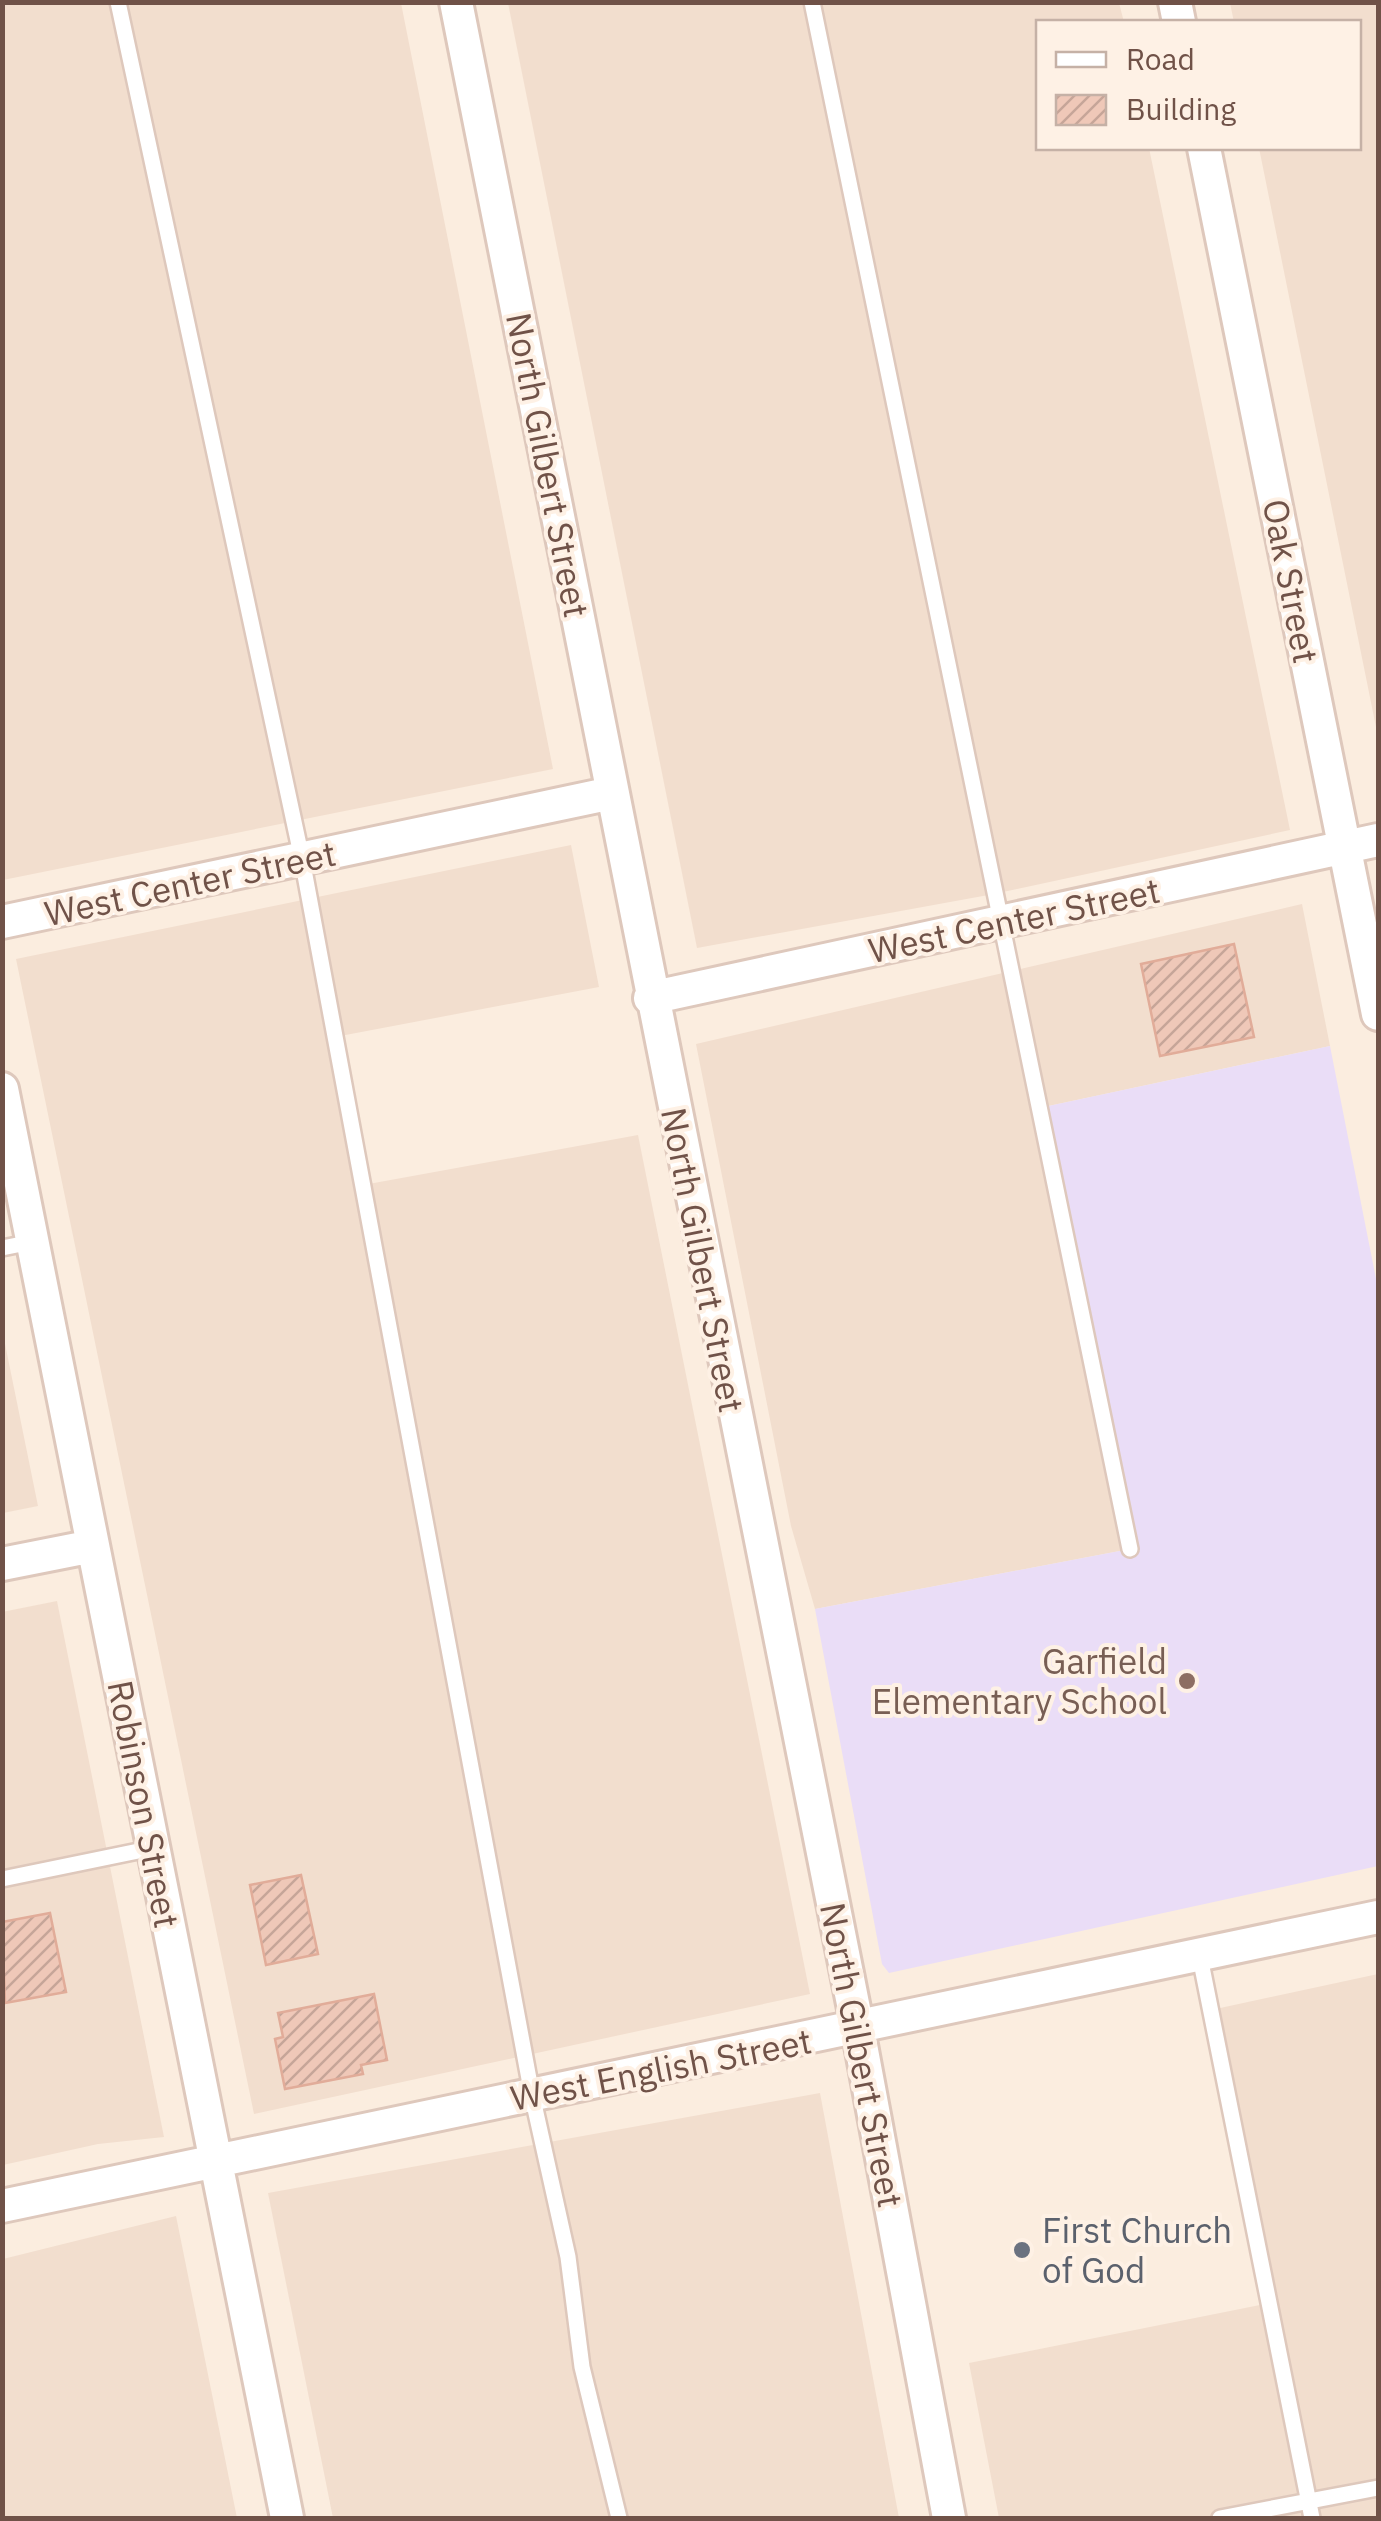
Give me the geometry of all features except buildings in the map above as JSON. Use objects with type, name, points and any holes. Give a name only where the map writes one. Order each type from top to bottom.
[{"type":"street","name":"North Gilbert Street","points":[[456,2],[650,998],[858,2030],[949,2518]]},
{"type":"street","name":"Oak Street","points":[[1204,150],[1378,1014]]},
{"type":"street","name":"West Center Street","points":[[2,922],[612,792]]},
{"type":"street","name":"West Center Street","points":[[650,998],[1378,840]]},
{"type":"street","name":"Robinson Street","points":[[2,1090],[17,1245],[93,1546],[287,2518]]},
{"type":"street","points":[[2,1564],[93,1546]]},
{"type":"street","name":"West English Street","points":[[2,2206],[216,2158],[858,2030],[1378,1918]]},
{"type":"lane","points":[[118,2],[302,859],[532,2095],[568,2257],[582,2366],[619,2518]]},
{"type":"lane","points":[[812,2],[1130,1549]]},
{"type":"lane","points":[[2,1879],[153,1848]]},
{"type":"lane","points":[[1200,1957],[1312,2518]]},
{"type":"lane","points":[[1220,2518],[1378,2488]]},
{"type":"shaded area","points":[[3,3],[401,3],[553,769],[3,880]]},
{"type":"shaded area","points":[[508,3],[1119,3],[1123,20],[1036,20],[1036,150],[1149,150],[1290,830],[994,894],[697,948]]},
{"type":"shaded area","points":[[1230,3],[1378,3],[1378,737],[1259,150],[1361,150],[1361,20],[1234,20]]},
{"type":"shaded area","points":[[571,845],[599,987],[335,1037],[363,1185],[638,1135],[810,1994],[254,2114],[16,959]]},
{"type":"shaded area","points":[[1302,904],[1330,1046],[1039,1108],[1130,1549],[815,1609],[791,1526],[696,1044]]},
{"type":"shaded area","points":[[1330,1046],[1378,1289],[1378,1866],[889,1973],[882,1964],[815,1609],[1130,1549],[1039,1108]]},
{"type":"shaded area","points":[[2,1329],[38,1506],[3,1513],[2,1513]]},
{"type":"shaded area","points":[[57,1601],[164,2137],[98,2144],[3,2165],[2,1612]]},
{"type":"shaded area","points":[[1378,1974],[1378,2518],[999,2518],[969,2363],[1270,2303],[1211,2010]]},
{"type":"shaded area","points":[[820,2093],[899,2518],[333,2518],[268,2193]]},
{"type":"shaded area","points":[[176,2216],[237,2518],[3,2518],[3,2259]]},
{"type":"place","name":"Garfield Elementary School","points":[[1187,1681]]},
{"type":"place","name":"First Church of God","points":[[1022,2250]]}]
